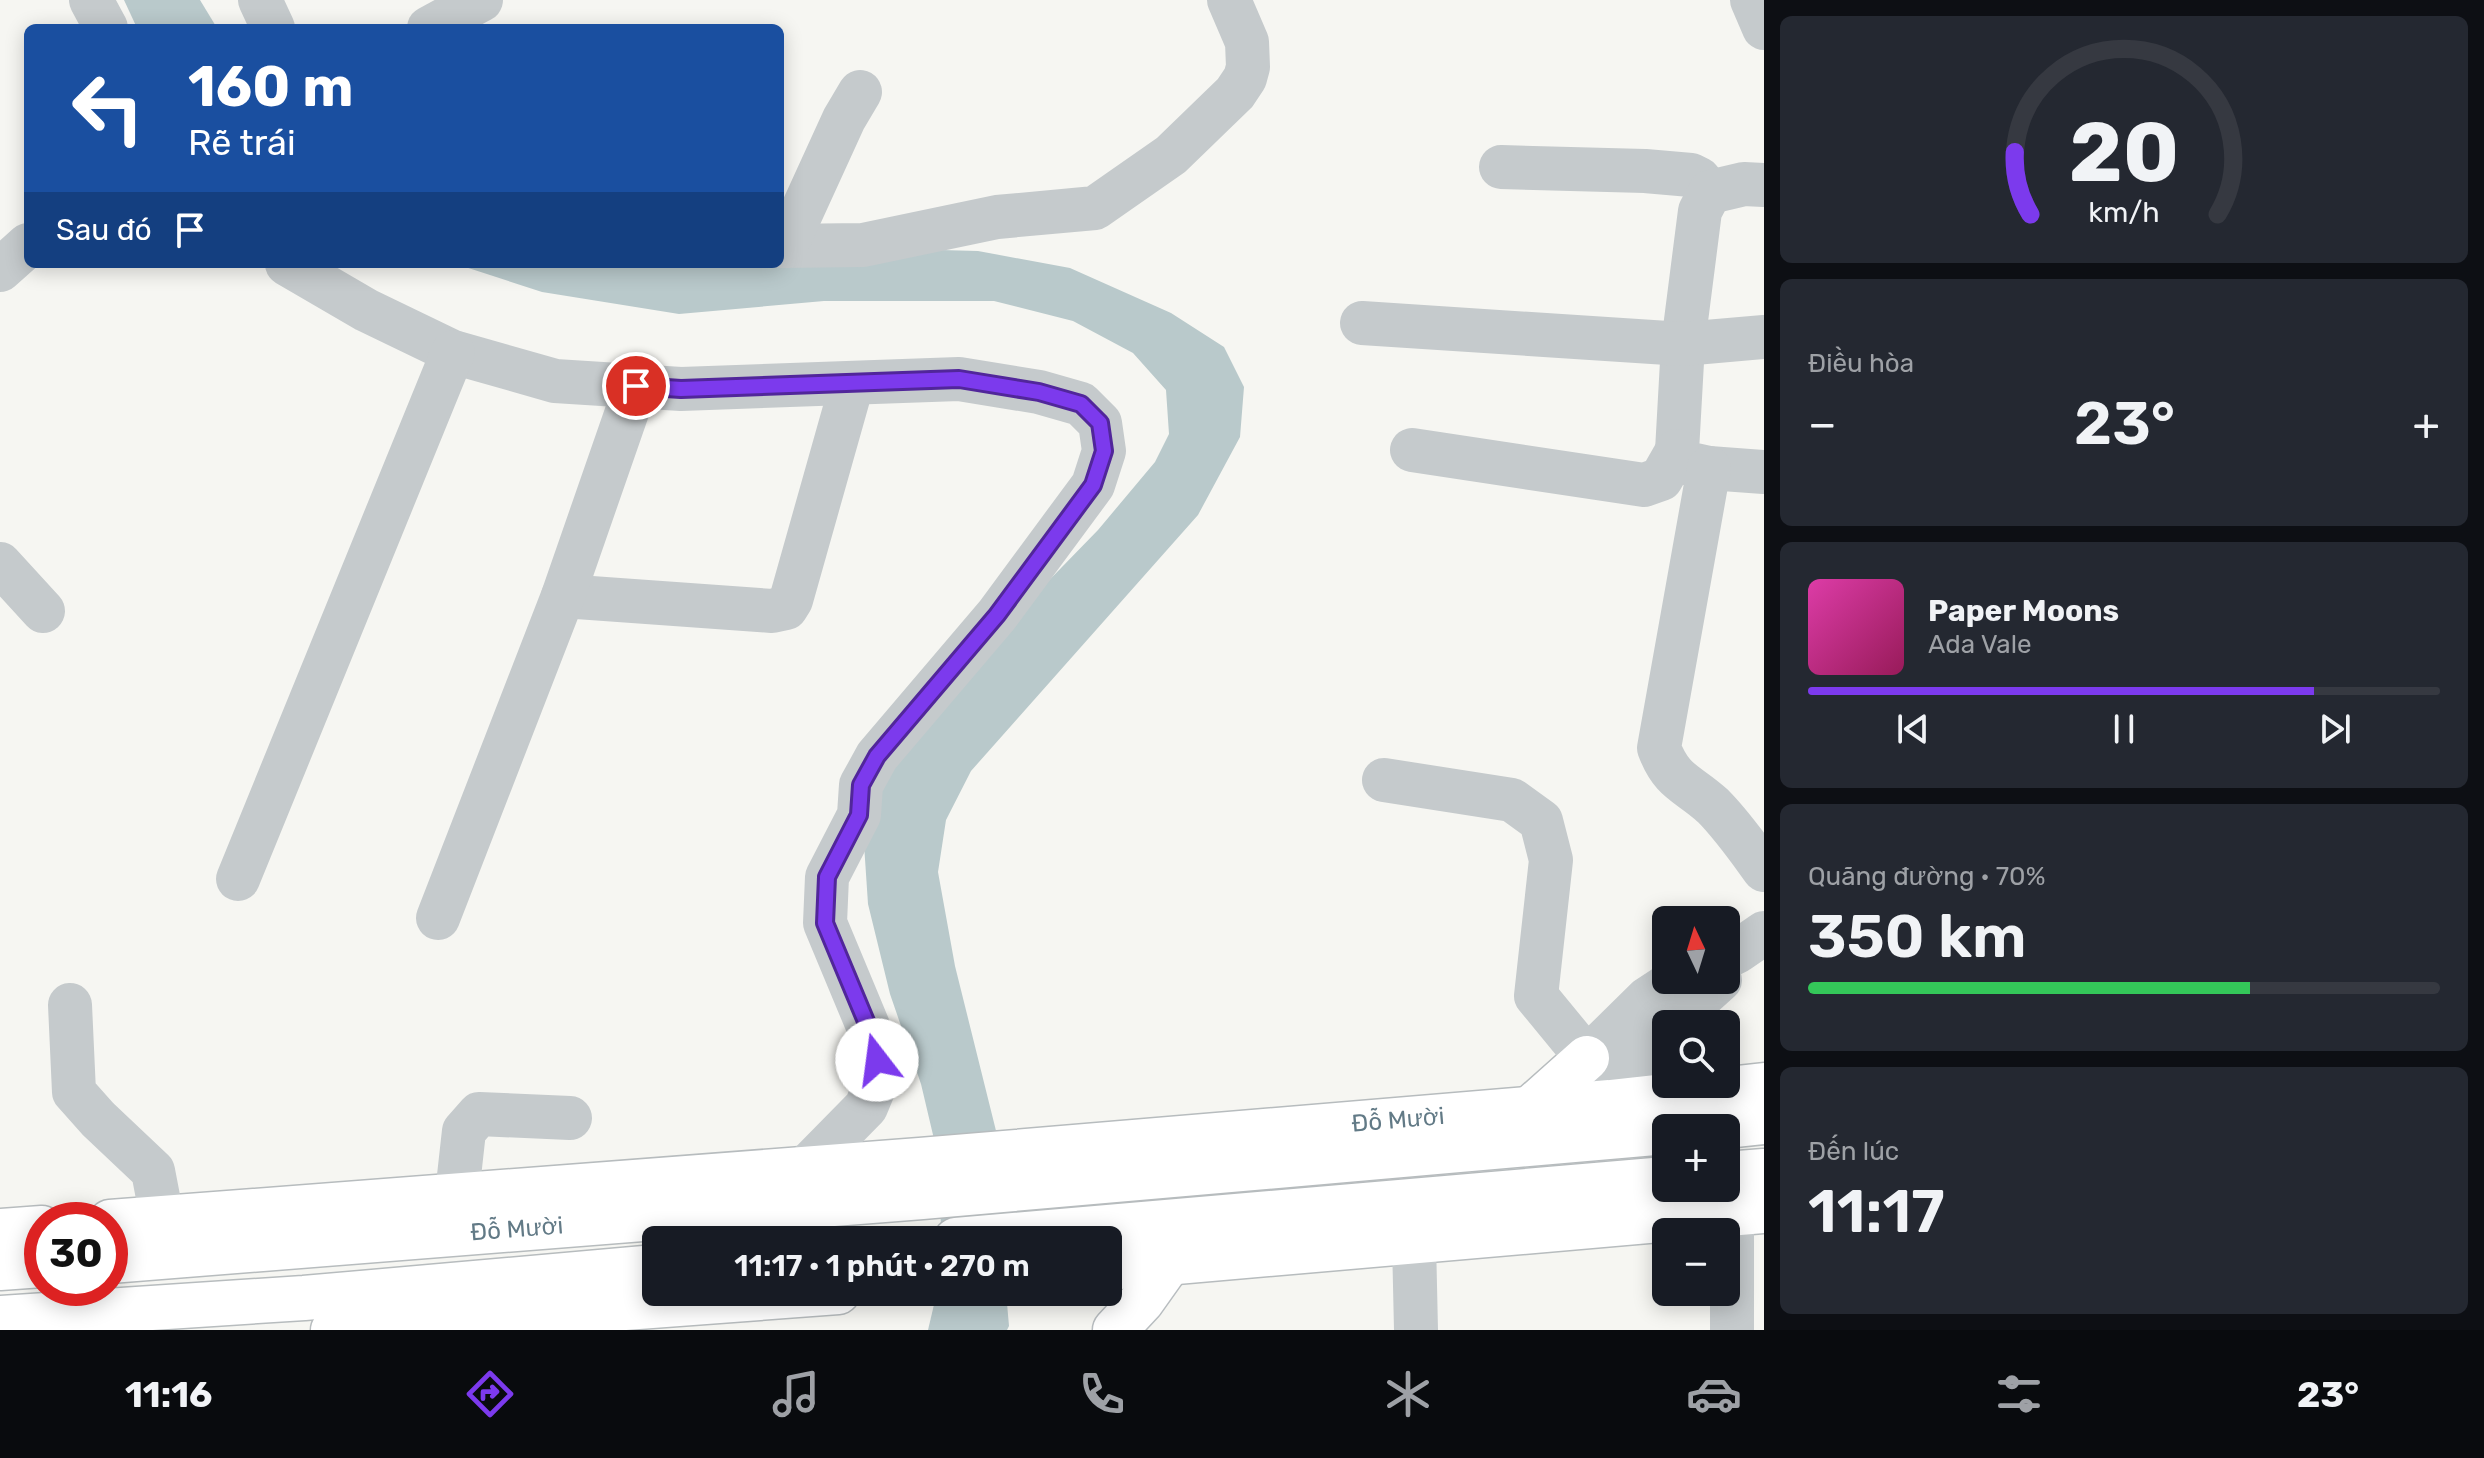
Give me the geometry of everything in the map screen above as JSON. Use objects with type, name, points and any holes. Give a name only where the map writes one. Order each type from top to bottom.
[{"type":"main road","points":[[1489,1148],[1587,1058]]},
{"type":"main road","name":"Đỗ Mười","points":[[1032,1168],[1489,1148],[1764,1085]]},
{"type":"main road","name":"Đỗ Mười","points":[[1032,1168],[1530,1108],[1652,1129]]},
{"type":"main road","points":[[1611,1120],[1618,1203]]},
{"type":"main road","points":[[1740,1125],[1764,1122]]},
{"type":"main road","name":"Đỗ Mười","points":[[128,1221],[807,1167],[921,1178]]},
{"type":"main road","points":[[921,1178],[1032,1168]]},
{"type":"main road","points":[[1114,1226],[1180,1220],[1741,1199],[1764,1171]]},
{"type":"main road","name":"Đỗ Mười","points":[[128,1259],[921,1178]]},
{"type":"main road","points":[[1122,1267],[1414,1241],[1618,1203],[1652,1186]]},
{"type":"main road","points":[[1115,1330],[1142,1301],[1169,1263],[1180,1220]]},
{"type":"main road","points":[[0,1231],[24,1229]]},
{"type":"main road","points":[[0,1268],[24,1266]]},
{"type":"main road","name":"Đỗ Mười","points":[[0,1318],[108,1320],[304,1298],[642,1268]]},
{"type":"main road","points":[[333,1330],[568,1321],[708,1306]]},
{"type":"street","points":[[91,0],[104,24]]},
{"type":"street","points":[[260,0],[271,24]]},
{"type":"street","points":[[784,246],[863,245],[997,217],[1095,208],[1171,155],[1235,93],[1245,78],[1247,42],[1229,0]]},
{"type":"street","points":[[1752,0],[1764,28]]},
{"type":"street","points":[[784,244],[860,92]]},
{"type":"street","points":[[1501,167],[1691,175],[1710,192]]},
{"type":"street","points":[[1764,185],[1744,184],[1710,192],[1700,211],[1683,344],[1693,459],[1659,748],[1664,763],[1674,777],[1712,805],[1764,870]]},
{"type":"street","points":[[0,270],[24,249]]},
{"type":"street","points":[[294,268],[366,310],[453,352],[555,381],[681,389],[959,379],[1039,392],[1081,404],[1100,423],[1104,451],[1093,485],[997,615],[877,756],[861,785],[859,815],[827,877],[825,923],[875,1043],[878,1078],[866,1107],[807,1167]]},
{"type":"street","points":[[1362,323],[1683,344],[1764,337]]},
{"type":"street","points":[[238,879],[453,352]]},
{"type":"street","points":[[563,596],[772,611],[786,608],[791,600],[852,384]]},
{"type":"street","points":[[438,918],[563,596],[636,386]]},
{"type":"street","points":[[1412,450],[1644,485],[1661,479],[1693,459],[1764,472]]},
{"type":"street","points":[[0,564],[43,611]]},
{"type":"street","points":[[1384,780],[1512,800],[1541,821],[1551,860],[1536,996],[1587,1058],[1588,1078],[1611,1120]]},
{"type":"street","points":[[1587,1058],[1655,994]]},
{"type":"street","points":[[1685,1010],[1701,994]]},
{"type":"street","points":[[70,1005],[74,1092],[153,1171],[162,1218]]},
{"type":"street","points":[[1611,1120],[1646,1045],[1652,1040]]},
{"type":"street","points":[[457,1194],[464,1131],[479,1114],[570,1118]]},
{"type":"street","points":[[1732,1330],[1741,1199]]},
{"type":"street","points":[[1414,1241],[1416,1330]]},
{"type":"shaded area","points":[[124,0],[200,0],[215,24],[135,24]]},
{"type":"shaded area","points":[[829,247],[978,251],[1070,268],[1171,313],[1224,347],[1244,387],[1240,437],[1198,515],[971,771],[946,820],[938,872],[955,966],[1009,1183],[1007,1226],[941,1226],[938,1156],[921,1084],[890,994],[868,904],[863,829],[890,744],[1098,530],[1155,462],[1169,434],[1166,390],[1133,353],[1073,321],[994,301],[824,301],[679,314],[542,292],[468,268],[784,268],[784,263]]},
{"type":"shaded area","points":[[934,1306],[1007,1306],[1007,1330],[928,1330]]},
{"type":"route","points":[[636,386],[681,389],[959,379],[1039,392],[1081,404],[1100,423],[1104,451],[1093,485],[997,615],[877,756],[861,785],[859,815],[827,877],[825,923],[875,1043],[877,1060]]}]
